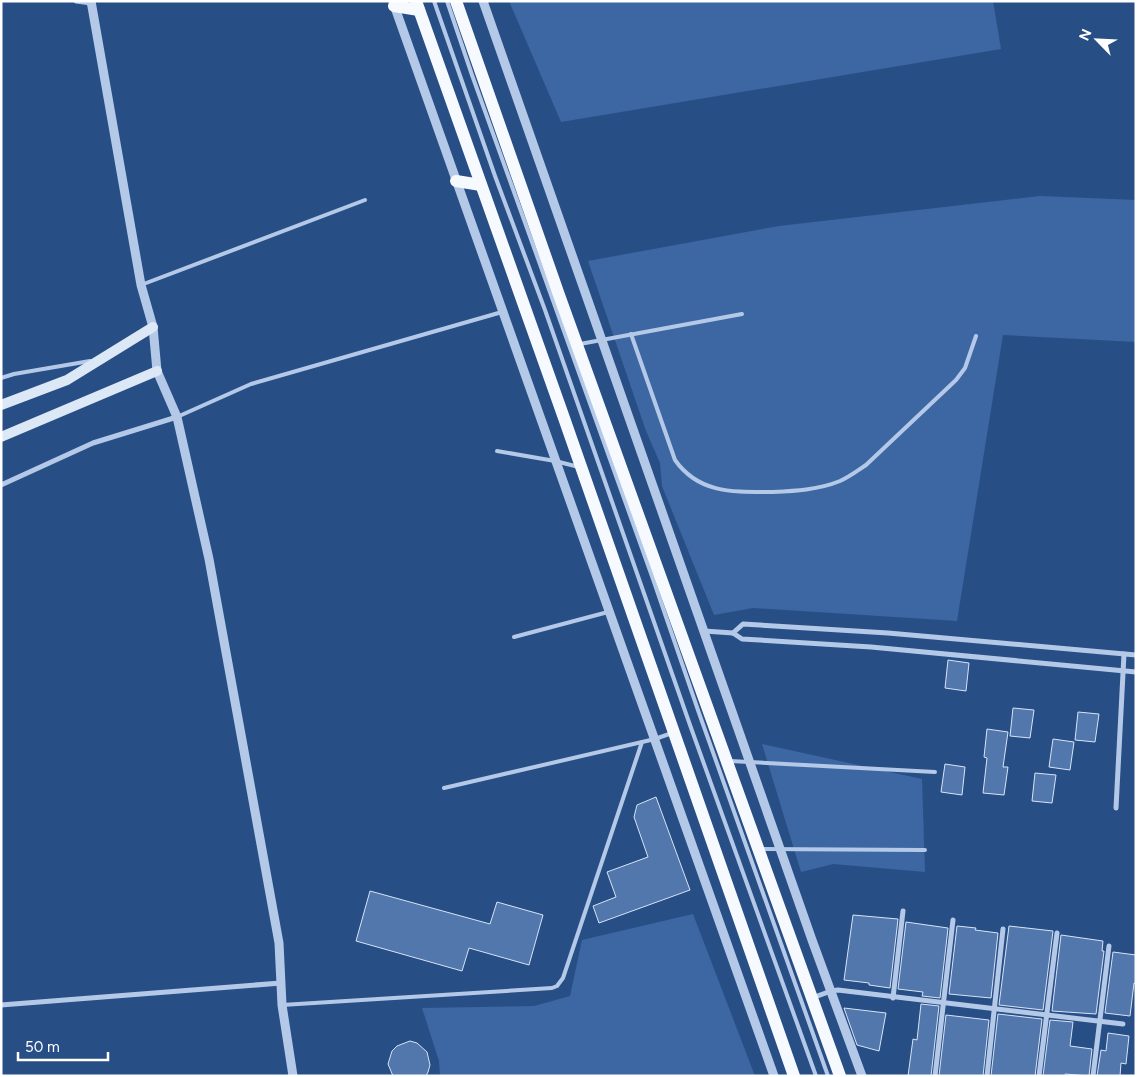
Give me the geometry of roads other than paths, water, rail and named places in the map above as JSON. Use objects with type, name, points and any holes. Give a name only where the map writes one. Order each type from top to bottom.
[{"type":"main road","points":[[456,1],[840,1076]]},
{"type":"main road","points":[[394,4],[418,6],[794,1076]]},
{"type":"main road","points":[[456,181],[481,185]]},
{"type":"main road","points":[[1,405],[67,380],[153,327]]},
{"type":"main road","points":[[1,437],[157,371]]},
{"type":"street","points":[[76,1],[91,2],[141,285],[153,327],[157,371],[178,417],[211,569],[279,944],[282,1006],[293,1076]]},
{"type":"street","points":[[482,1],[749,761],[862,1076]]},
{"type":"street","points":[[394,4],[774,1076]]},
{"type":"street","points":[[1,485],[94,443],[178,417]]},
{"type":"street","points":[[732,633],[743,624],[888,633],[1136,655]]},
{"type":"street","points":[[704,631],[732,633],[742,639],[871,647],[1136,672]]},
{"type":"street","points":[[1116,808],[1124,654]]},
{"type":"street","points":[[893,998],[903,911]]},
{"type":"street","points":[[935,1076],[953,920]]},
{"type":"street","points":[[987,1076],[1003,929]]},
{"type":"street","points":[[1039,1076],[1056,933]]},
{"type":"street","points":[[1093,1076],[1109,946]]},
{"type":"street","points":[[1,1004],[281,983]]},
{"type":"street","points":[[812,998],[831,991],[844,990],[893,998],[1124,1024]]},
{"type":"lane","points":[[434,1],[816,1076]]},
{"type":"lane","points":[[447,1],[828,1076]]},
{"type":"lane","points":[[141,285],[365,200]]},
{"type":"lane","points":[[178,417],[251,384],[502,312]]},
{"type":"lane","points":[[577,344],[742,314]]},
{"type":"lane","points":[[632,334],[675,460],[683,471],[694,479],[731,492],[802,491],[839,482],[852,474],[866,465],[956,380],[965,368],[976,336]]},
{"type":"lane","points":[[1,378],[14,374],[100,360]]},
{"type":"lane","points":[[497,451],[555,460],[581,468]]},
{"type":"lane","points":[[514,637],[609,612]]},
{"type":"lane","points":[[444,788],[655,739],[674,732]]},
{"type":"lane","points":[[282,1006],[552,988],[557,986],[563,978],[642,742]]},
{"type":"lane","points":[[726,761],[934,772]]},
{"type":"lane","points":[[758,849],[925,850]]}]
